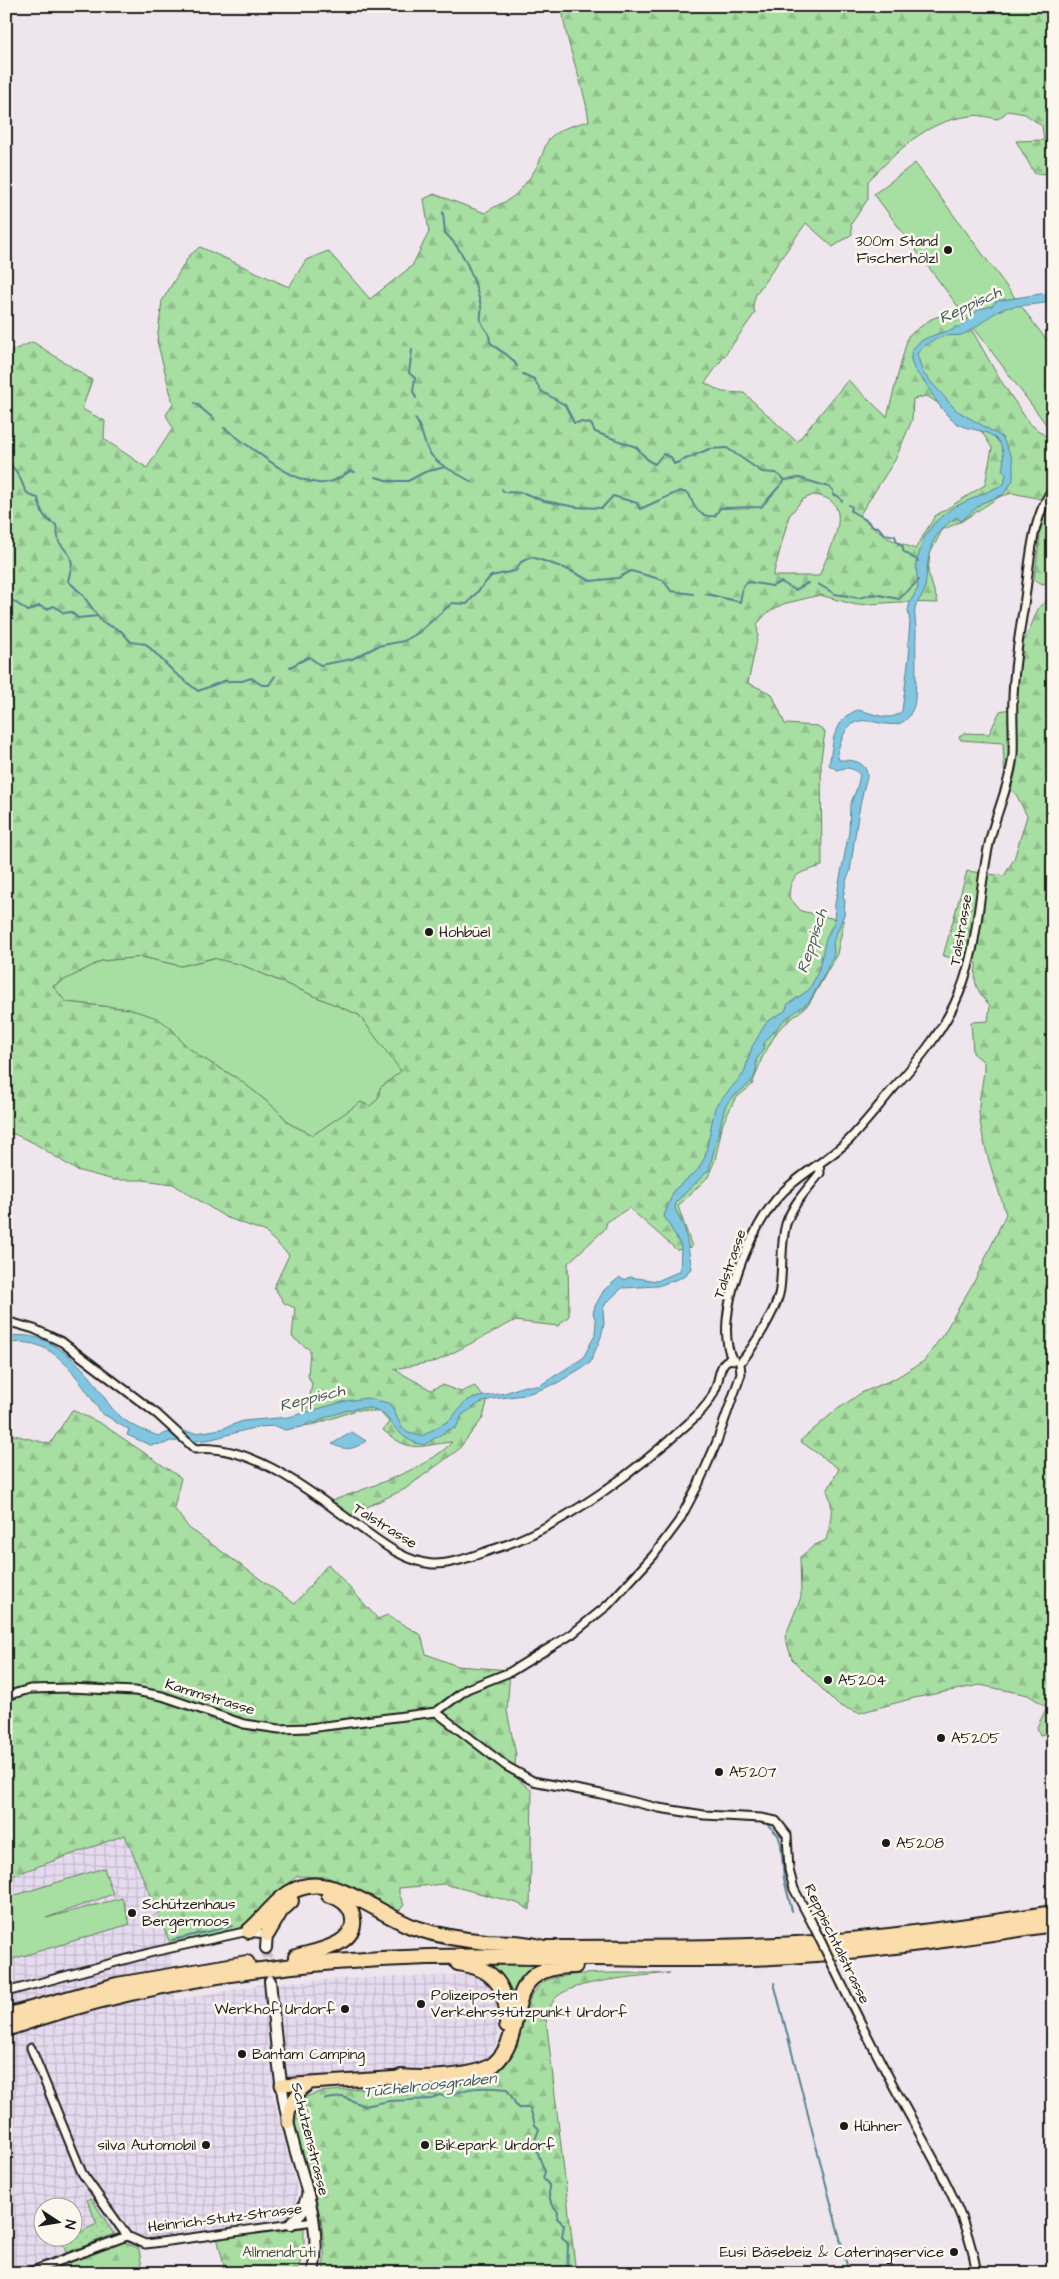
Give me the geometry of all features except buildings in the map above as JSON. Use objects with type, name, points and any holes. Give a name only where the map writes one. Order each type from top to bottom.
[{"type":"highway","points":[[249,1931],[278,1901],[288,1894],[301,1888],[327,1886],[344,1892],[395,1919],[432,1933],[467,1940],[526,1943],[544,1948]]},
{"type":"highway","points":[[267,1934],[281,1910],[295,1898],[304,1895],[322,1894],[339,1898],[350,1909],[353,1922],[352,1930],[345,1939],[296,1957]]},
{"type":"highway","points":[[267,1934],[267,1922],[278,1901]]},
{"type":"highway","points":[[6,2016],[73,1996],[154,1978],[296,1957],[427,1949],[675,1948],[814,1943],[930,1931],[1053,1913]]},
{"type":"highway","points":[[6,2029],[52,2012],[156,1987],[306,1965],[391,1959],[468,1957],[766,1957],[842,1952],[960,1938],[1053,1924]]},
{"type":"highway","points":[[401,2077],[468,2071],[484,2065],[497,2055],[502,2048],[511,2010],[525,1987],[544,1971],[568,1966],[619,1966],[632,1958]]},
{"type":"highway","points":[[391,1959],[455,1963],[477,1967],[492,1976],[497,1982],[511,2010]]},
{"type":"main road","points":[[266,1948],[267,1934]]},
{"type":"main road","name":"Schützenstrasse","points":[[270,1981],[281,2085],[288,2123],[314,2221],[316,2240],[312,2273]]},
{"type":"main road","points":[[281,2085],[401,2077]]},
{"type":"main road","points":[[288,2123],[291,2101],[299,2091],[311,2083]]},
{"type":"main road","points":[[291,2224],[302,2211],[308,2194]]},
{"type":"street","name":"Talstrasse","points":[[6,1321],[34,1329],[62,1342],[172,1427],[195,1449],[224,1449],[251,1458],[300,1486],[393,1550],[419,1562],[441,1564],[518,1540],[546,1526],[614,1484],[655,1452],[699,1414],[715,1391],[724,1363],[732,1359],[727,1337],[728,1314],[751,1239],[766,1212],[782,1193],[801,1176],[835,1154],[852,1137],[929,1047],[950,1012],[966,978],[976,940],[989,843],[1011,767],[1013,684],[1034,538],[1041,510],[1053,488]]},
{"type":"street","points":[[436,1712],[467,1689],[510,1672],[572,1634],[608,1605],[653,1556],[679,1521],[706,1468],[741,1374],[740,1363],[777,1304],[787,1222],[800,1197],[820,1173],[819,1165]]},
{"type":"street","points":[[732,1359],[740,1363]]},
{"type":"street","name":"Kammstrasse","points":[[6,1696],[30,1689],[69,1688],[135,1691],[162,1696],[244,1724],[279,1729],[309,1728],[436,1712]]},
{"type":"street","name":"Reppischtalstrasse","points":[[436,1712],[506,1766],[533,1781],[601,1794],[659,1808],[704,1815],[761,1818],[776,1821],[787,1835],[789,1870],[794,1889],[890,2080],[962,2215],[971,2240],[977,2273]]},
{"type":"street","points":[[6,1992],[153,1952],[249,1931],[267,1934]]},
{"type":"street","points":[[31,2048],[82,2173],[127,2236]]},
{"type":"street","name":"Heinrich-Stutz-Strasse","points":[[27,2273],[127,2236],[145,2244],[314,2221]]},
{"type":"shaded area","points":[[125,1835],[170,1943],[175,2000],[269,1983],[354,1978],[471,1975],[482,1978],[491,1984],[497,1993],[500,2012],[498,2035],[493,2052],[484,2062],[470,2067],[270,2084],[297,2190],[296,2210],[288,2217],[124,2242],[61,2262],[42,2273],[6,2273],[6,1878]]},
{"type":"green space","points":[[562,6],[1053,6],[1053,173],[1035,174],[1016,141],[1044,140],[1042,126],[1025,114],[1008,111],[998,119],[971,116],[954,119],[926,131],[902,148],[868,181],[868,199],[851,224],[852,234],[833,247],[806,223],[756,294],[753,305],[755,313],[705,383],[722,392],[744,393],[797,442],[848,380],[887,417],[908,336],[931,319],[960,309],[999,378],[1029,423],[1053,442],[1053,580],[1043,584],[1034,580],[1039,534],[1045,513],[1041,499],[1012,493],[999,497],[962,521],[942,530],[930,554],[928,572],[938,603],[898,602],[856,605],[820,595],[783,604],[767,613],[757,624],[758,635],[748,683],[772,694],[785,724],[818,726],[825,732],[821,759],[822,866],[803,872],[794,878],[789,897],[801,911],[844,921],[837,954],[809,1004],[778,1030],[762,1058],[752,1085],[735,1099],[723,1123],[715,1160],[708,1177],[678,1206],[692,1247],[677,1250],[629,1208],[607,1222],[605,1229],[568,1263],[569,1316],[558,1326],[514,1321],[437,1361],[394,1369],[431,1390],[442,1385],[461,1392],[475,1386],[487,1402],[483,1418],[458,1450],[405,1489],[348,1516],[329,1502],[412,1470],[441,1452],[452,1442],[423,1446],[409,1446],[401,1443],[383,1430],[389,1422],[380,1412],[356,1410],[316,1424],[303,1426],[302,1410],[309,1401],[312,1384],[308,1376],[310,1350],[292,1337],[295,1308],[284,1303],[274,1287],[289,1255],[264,1231],[225,1217],[173,1184],[143,1180],[114,1180],[76,1170],[34,1143],[14,1134],[6,1133],[6,353],[33,342],[92,380],[82,409],[105,421],[104,439],[147,468],[173,428],[166,415],[173,403],[157,341],[162,301],[189,256],[200,247],[289,287],[306,260],[328,251],[370,299],[412,266],[429,232],[424,199],[434,194],[485,213],[510,199],[521,189],[536,169],[546,144],[552,136],[564,129],[589,121]],"holes":[[[927,396],[982,432],[992,448],[985,485],[935,516],[915,549],[888,538],[859,516],[895,460],[912,420],[913,399]],[[813,495],[827,499],[835,506],[838,516],[834,540],[819,576],[773,576],[789,516],[802,500]],[[142,957],[181,966],[213,958],[242,965],[359,1015],[401,1071],[380,1088],[378,1099],[370,1106],[361,1102],[313,1135],[290,1124],[276,1109],[240,1080],[199,1056],[183,1043],[171,1028],[157,1018],[129,1009],[66,1002],[53,986],[101,961]]]},
{"type":"green space","name":"300m Stand Fischerhölzl","points":[[915,163],[1053,349],[1051,431],[874,194]]},
{"type":"green space","points":[[1053,594],[1053,1732],[1040,1735],[1037,1727],[1047,1707],[1028,1695],[980,1685],[914,1698],[859,1713],[838,1705],[792,1659],[785,1637],[801,1597],[800,1557],[815,1545],[826,1540],[831,1509],[827,1491],[839,1469],[800,1441],[835,1411],[861,1393],[894,1379],[924,1361],[944,1333],[976,1278],[1006,1214],[983,1138],[979,1112],[984,1062],[973,1053],[971,1022],[988,1021],[990,1006],[975,982],[977,963],[943,956],[967,871],[1004,876],[1014,859],[1027,816],[1017,796],[1005,782],[1003,743],[961,740],[959,737],[964,733],[989,734],[1000,711],[1015,708],[1021,639],[1025,640],[1039,607]]},
{"type":"green space","points":[[142,957],[181,966],[214,958],[242,965],[359,1015],[402,1071],[380,1088],[378,1099],[370,1107],[361,1103],[313,1135],[290,1124],[276,1109],[240,1080],[199,1056],[183,1043],[171,1028],[129,1009],[66,1002],[53,986],[101,961]]},
{"type":"green space","points":[[72,1410],[102,1424],[181,1478],[174,1508],[189,1528],[295,1604],[328,1564],[378,1619],[387,1615],[421,1635],[426,1654],[457,1666],[510,1670],[507,1711],[516,1755],[514,1776],[532,1791],[530,1910],[517,1903],[444,1884],[399,1888],[399,1894],[404,1905],[399,1911],[327,1877],[297,1876],[273,1898],[255,1920],[236,1929],[170,1943],[125,1835],[6,1878],[6,1433],[50,1444]]},
{"type":"green space","points":[[104,1868],[113,1894],[46,1918],[122,1898],[130,1924],[6,1961],[6,1898]]},
{"type":"green space","points":[[484,1963],[542,1964],[529,1975],[510,2007]]},
{"type":"green space","points":[[607,1973],[670,1973],[608,1980],[574,1988],[562,1993],[554,2000],[546,2018],[576,2273],[323,2273],[324,2254],[320,2215],[292,2118],[294,2105],[308,2096],[320,2092],[487,2078],[509,2058],[515,2046],[522,2018],[529,2002],[539,1986],[547,1980],[573,1975]]},
{"type":"green space","points":[[91,2198],[114,2234],[67,2253],[64,2246],[82,2246],[82,2231],[97,2224],[87,2200]]},
{"type":"green space","name":"Allmendrüti","points":[[304,2228],[304,2253],[296,2273],[226,2273],[217,2237]]},
{"type":"green space","points":[[124,2242],[139,2249],[143,2273],[42,2273],[61,2262]]},
{"type":"water","points":[[1053,292],[1053,301],[1003,309],[961,335],[945,336],[933,340],[917,354],[923,373],[956,410],[1002,437],[1013,460],[1013,480],[1002,495],[982,503],[961,521],[957,517],[947,524],[934,539],[929,556],[924,591],[915,608],[916,690],[909,716],[902,723],[893,725],[865,721],[856,722],[848,728],[842,739],[838,752],[839,760],[862,764],[867,775],[850,872],[843,897],[845,900],[844,915],[833,942],[834,954],[809,1002],[784,1020],[764,1043],[763,1050],[756,1060],[756,1069],[751,1082],[729,1101],[725,1107],[709,1170],[676,1202],[675,1208],[685,1230],[692,1269],[688,1271],[686,1276],[658,1286],[622,1288],[606,1303],[603,1309],[604,1324],[601,1337],[590,1363],[557,1383],[542,1389],[524,1395],[492,1399],[480,1403],[462,1415],[456,1428],[448,1430],[424,1445],[411,1441],[402,1435],[382,1413],[374,1409],[362,1408],[345,1411],[316,1423],[311,1422],[302,1427],[285,1430],[276,1426],[257,1427],[212,1439],[190,1442],[170,1441],[164,1444],[150,1445],[127,1435],[129,1429],[102,1414],[74,1374],[52,1352],[23,1342],[6,1344],[6,1337],[19,1335],[43,1340],[54,1345],[83,1369],[121,1417],[144,1431],[159,1436],[173,1430],[196,1433],[221,1429],[243,1421],[289,1417],[346,1401],[367,1398],[388,1403],[392,1407],[402,1428],[408,1433],[422,1436],[450,1420],[465,1402],[473,1398],[505,1393],[524,1386],[539,1386],[583,1358],[595,1335],[596,1321],[593,1313],[595,1306],[604,1290],[620,1277],[623,1280],[630,1277],[657,1281],[680,1271],[681,1246],[664,1216],[674,1190],[698,1170],[705,1157],[715,1107],[744,1073],[752,1047],[763,1028],[768,1021],[785,1011],[788,1004],[809,990],[818,972],[826,939],[834,923],[835,904],[849,832],[850,805],[860,775],[852,769],[837,770],[829,765],[834,736],[846,716],[857,710],[887,717],[897,715],[902,711],[910,648],[908,645],[910,622],[908,611],[910,602],[918,588],[916,563],[924,538],[934,523],[952,508],[1004,484],[1006,474],[1002,470],[1003,453],[998,441],[991,435],[961,426],[948,416],[916,372],[911,354],[914,347],[920,342],[953,330],[955,327],[960,327],[979,309],[992,306],[996,301]]},
{"type":"water","points":[[352,1432],[366,1441],[349,1448],[341,1448],[332,1444]]},
{"type":"waterway","points":[[443,212],[445,233],[464,257],[476,286],[481,306],[481,321],[489,335],[490,342],[512,359],[517,366]]},
{"type":"waterway","points":[[412,350],[409,373],[415,378],[413,391],[416,398]]},
{"type":"waterway","points":[[523,374],[534,379],[541,391],[565,405],[574,423],[591,424],[595,432],[636,447],[649,461],[655,464],[663,454],[671,457],[674,464],[709,449],[727,448],[762,472],[776,473],[785,480],[799,478],[829,487],[833,490],[833,495],[838,496],[842,501]]},
{"type":"waterway","points":[[195,403],[214,419]]},
{"type":"waterway","points":[[415,418],[431,455],[445,467]]},
{"type":"waterway","points":[[224,428],[281,469],[306,481],[327,483],[350,471],[355,472]]},
{"type":"waterway","points":[[6,460],[18,474],[27,493],[38,498],[45,517],[56,525],[59,542],[70,556],[72,564],[68,581],[82,594],[102,622],[121,631],[131,642],[146,644],[175,673],[198,691],[224,681],[242,681],[251,678],[262,685],[269,685],[275,676]]},
{"type":"waterway","points":[[376,477],[389,481],[408,481],[425,472],[445,467],[472,482]]},
{"type":"waterway","points":[[502,489],[504,492],[524,493],[544,501],[576,507],[602,508],[613,496],[637,503],[640,509],[680,491],[689,494],[698,511],[705,515],[715,516],[720,508],[761,507],[785,480]]},
{"type":"waterway","points":[[849,505],[852,507],[851,511],[868,521],[871,526],[878,527],[884,534],[895,536],[897,542],[903,547],[903,551],[918,561]]},
{"type":"waterway","points":[[290,667],[309,657],[320,665],[352,659],[378,646],[404,641],[418,633],[452,603],[467,604],[491,576],[515,571],[521,562],[532,557],[567,569],[591,581],[618,578],[631,571],[663,580],[671,591],[693,594]]},
{"type":"waterway","points":[[818,584],[835,594],[859,598],[874,594],[899,599],[919,580]]},
{"type":"waterway","points":[[707,594],[740,602],[743,586],[749,582],[772,586],[781,582],[795,590],[808,583]]},
{"type":"waterway","points":[[6,596],[28,611],[39,606],[47,609],[54,606],[64,613],[71,612],[78,618],[98,616]]},
{"type":"waterway","points":[[765,1822],[778,1835],[781,1844],[784,1879],[792,1911]]},
{"type":"waterway","name":"Tüchelroosgraben","points":[[172,1940],[232,1926]]},
{"type":"waterway","points":[[774,1983],[849,2273]]},
{"type":"waterway","name":"Tüchelroosgraben","points":[[325,2099],[343,2097],[365,2106],[389,2101],[432,2099],[439,2095],[448,2097],[455,2093],[476,2088],[507,2089],[518,2108],[530,2108],[535,2125],[539,2129],[534,2143],[545,2172],[543,2178],[549,2185],[550,2200],[558,2212],[557,2218],[564,2225],[562,2237],[568,2244],[567,2273]]},
{"type":"tunnel","points":[[266,1948],[269,1975]]},
{"type":"place","name":"300m Stand Fischerhölzl","points":[[948,250]]},
{"type":"place","name":"Hohbüel","points":[[429,932]]},
{"type":"place","name":"A5204","points":[[828,1680]]},
{"type":"place","name":"A5205","points":[[941,1738]]},
{"type":"place","name":"A5207","points":[[719,1772]]},
{"type":"place","name":"A5208","points":[[886,1843]]},
{"type":"place","name":"Schützenhaus Bergermoos","points":[[132,1913]]},
{"type":"place","name":"Polizeiposten Verkehrsstützpunkt Urdorf","points":[[421,2004]]},
{"type":"place","name":"Werkhof Urdorf","points":[[345,2009]]},
{"type":"place","name":"Bantam Camping","points":[[242,2054]]},
{"type":"place","name":"Hühner","points":[[844,2126]]},
{"type":"place","name":"silva Automobil","points":[[206,2145]]},
{"type":"place","name":"Bikepark Urdorf","points":[[425,2145]]},
{"type":"place","name":"Eusi Bäsebeiz & Cateringservice","points":[[954,2252]]},
{"type":"water label","name":"Reppisch","points":[[970,305]]},
{"type":"water label","name":"Reppisch","points":[[812,941]]},
{"type":"water label","name":"Reppisch","points":[[312,1398]]}]
